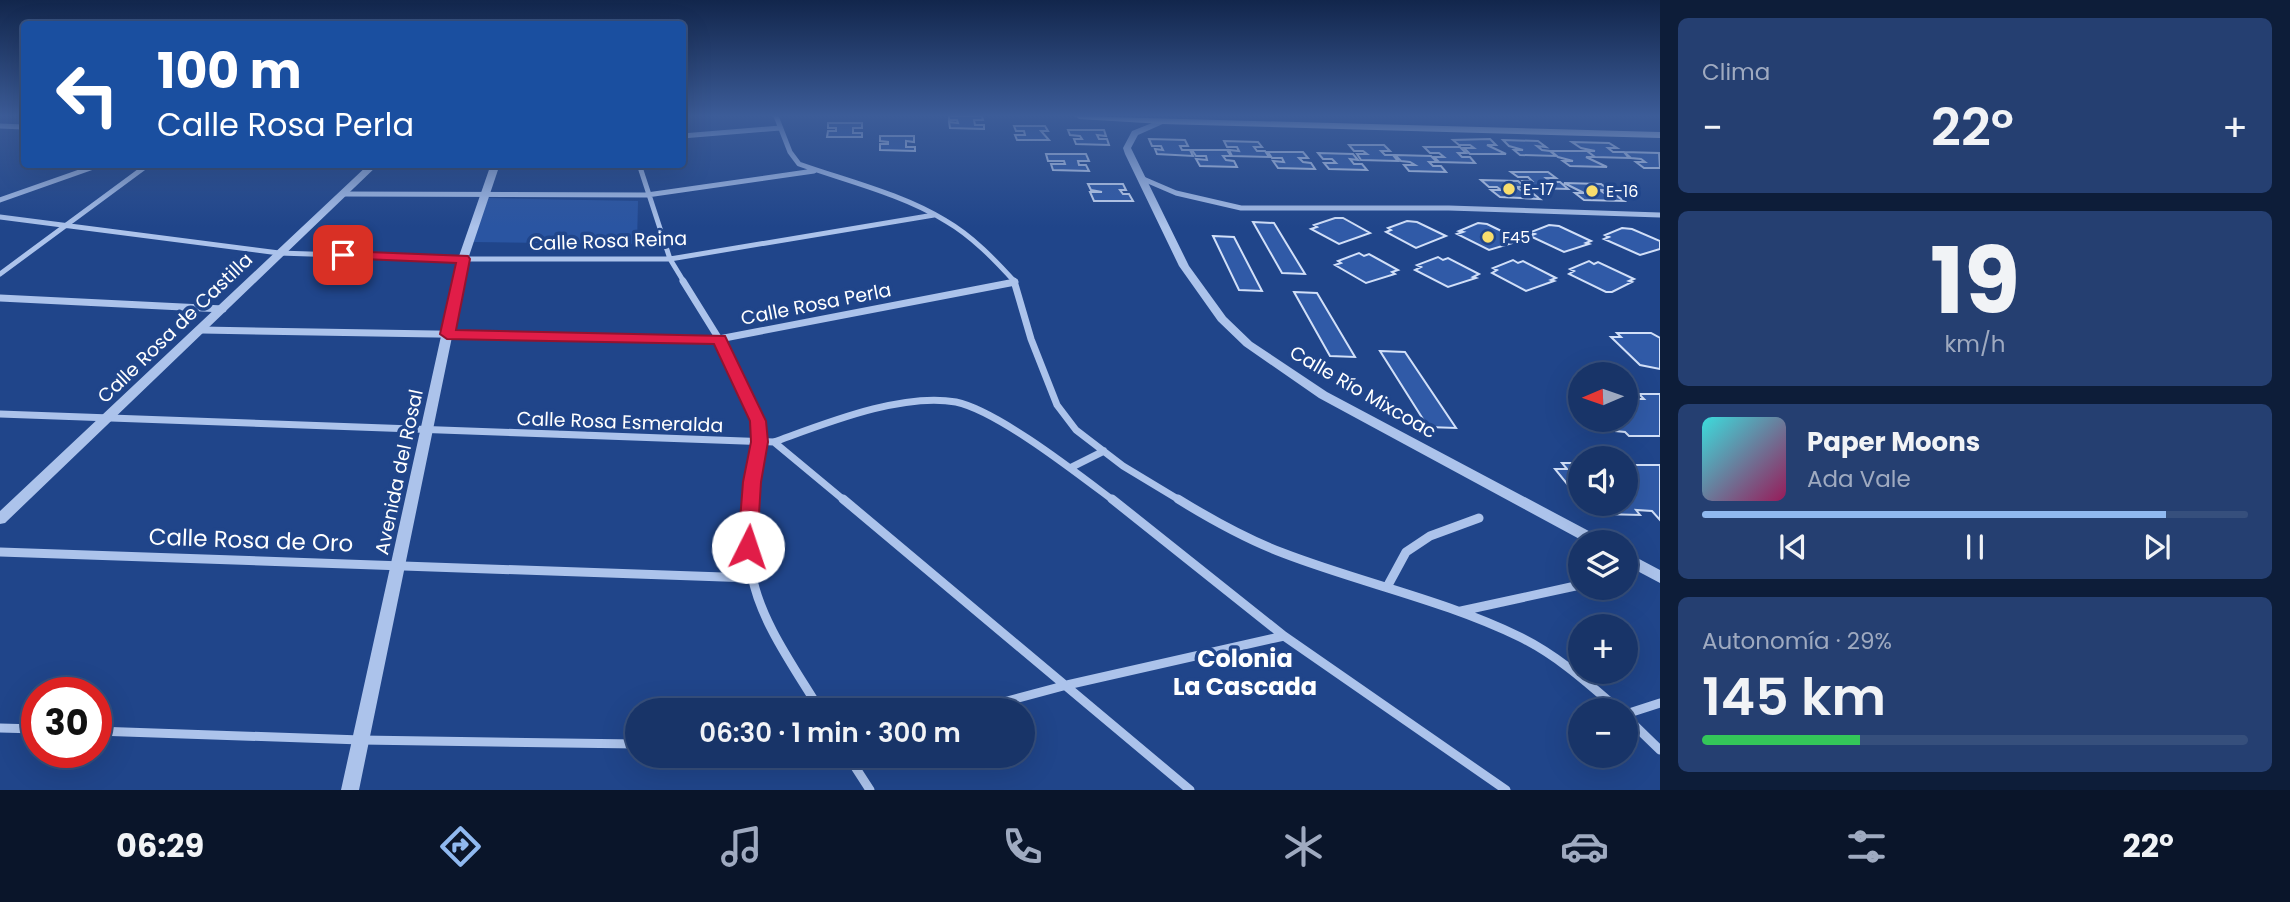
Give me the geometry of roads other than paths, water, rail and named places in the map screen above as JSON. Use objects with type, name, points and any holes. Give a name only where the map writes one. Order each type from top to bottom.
[{"type":"street","points":[[791,153],[799,164],[814,171],[896,198],[947,221],[990,255],[1015,282],[1031,339],[1057,405],[1076,430],[1123,466],[1214,521],[1282,553],[1460,611],[1522,638],[1563,663],[1605,698]]},
{"type":"street","name":"Calle Río Mixcoac","points":[[1129,153],[1184,266],[1222,319],[1248,344],[1323,395],[1575,530]]},
{"type":"street","points":[[0,200],[91,168]]},
{"type":"street","points":[[0,274],[144,168]]},
{"type":"street","name":"Calle Rosa de Castilla","points":[[0,519],[108,420],[279,253],[371,168]]},
{"type":"street","name":"Avenida del Rosal","points":[[351,790],[463,259],[495,168]]},
{"type":"street","points":[[640,168],[670,259],[719,339],[758,421],[759,442],[752,482],[748,547],[752,578],[771,626],[813,698]]},
{"type":"street","points":[[344,194],[647,195],[814,171]]},
{"type":"street","points":[[1141,178],[1176,193],[1241,208],[1449,208],[1660,215]]},
{"type":"street","name":"Calle Rosa Reina","points":[[0,217],[279,253],[463,259],[670,259],[934,215]]},
{"type":"street","name":"Calle Rosa Perla","points":[[202,330],[719,339],[1015,282]]},
{"type":"street","points":[[0,299],[223,309]]},
{"type":"street","name":"Calle Rosa Esmeralda","points":[[0,414],[774,442],[816,426],[904,405],[929,401],[952,402],[972,407],[1072,467],[1284,636],[1506,790]]},
{"type":"street","points":[[774,442],[1190,790]]},
{"type":"street","points":[[1072,467],[1104,451]]},
{"type":"street","points":[[1387,587],[1406,552],[1430,536],[1479,518]]},
{"type":"street","name":"Calle Rosa de Oro","points":[[0,552],[752,578]]},
{"type":"street","points":[[1638,565],[1660,577]]},
{"type":"street","points":[[1460,611],[1568,588]]},
{"type":"street","points":[[1019,698],[1284,636]]},
{"type":"street","points":[[1638,711],[1660,703]]},
{"type":"street","points":[[0,727],[21,728]]},
{"type":"street","points":[[1638,727],[1660,750]]},
{"type":"street","points":[[112,732],[361,740],[625,744]]},
{"type":"street","points":[[856,768],[870,790]]},
{"type":"place","name":"E-17","points":[[1509,189]]},
{"type":"place","name":"E-16","points":[[1592,191]]},
{"type":"place","name":"F45","points":[[1488,237]]},
{"type":"district","name":"Colonia La Cascada","points":[[1245,672]]}]
